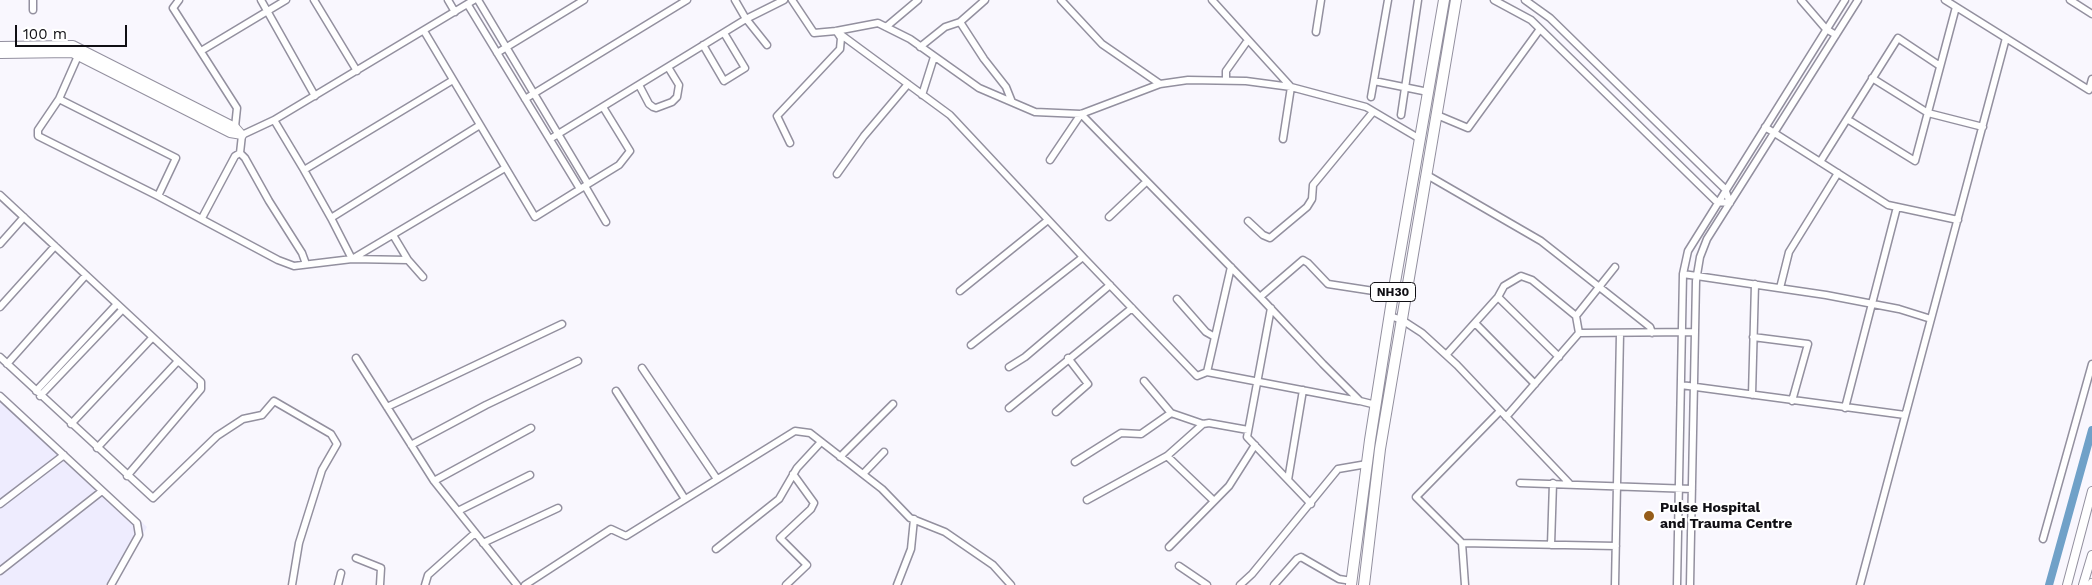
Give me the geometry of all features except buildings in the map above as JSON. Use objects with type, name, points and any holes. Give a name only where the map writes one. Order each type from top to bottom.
[{"type":"highway","name":"NH30","points":[[1352,583],[1367,464],[1393,294],[1444,0]]},
{"type":"highway","name":"NH30","points":[[1364,585],[1380,449],[1456,0]]},
{"type":"street","points":[[33,0],[33,10]]},
{"type":"street","points":[[180,0],[173,8],[237,108],[235,127]]},
{"type":"street","points":[[261,0],[315,96]]},
{"type":"street","points":[[201,51],[286,0]]},
{"type":"street","points":[[314,0],[357,71]]},
{"type":"street","points":[[448,0],[455,12]]},
{"type":"street","points":[[114,70],[230,133],[242,135],[274,120],[476,0],[558,135],[584,186],[606,222]]},
{"type":"street","points":[[497,53],[584,0]]},
{"type":"street","points":[[525,99],[687,0]]},
{"type":"street","points":[[735,0],[747,20],[767,46]]},
{"type":"street","points":[[550,139],[724,33],[784,0]]},
{"type":"street","points":[[792,0],[814,33],[836,31],[878,22],[920,46],[978,88],[1035,112],[1082,114],[1160,84],[1188,80],[1226,80],[1291,87],[1366,107],[1420,138]]},
{"type":"street","points":[[886,27],[918,0]]},
{"type":"street","points":[[920,46],[946,27],[960,22],[985,0]]},
{"type":"street","points":[[1060,0],[1102,44],[1160,84]]},
{"type":"street","points":[[1212,0],[1291,87]]},
{"type":"street","points":[[1316,32],[1321,0]]},
{"type":"street","points":[[1371,97],[1388,0]]},
{"type":"street","points":[[1401,115],[1418,0]]},
{"type":"street","points":[[1494,0],[1530,20],[1717,202],[1730,203]]},
{"type":"street","points":[[1525,0],[1550,18],[1725,189],[1730,203]]},
{"type":"street","points":[[1801,0],[1826,29],[1836,35]]},
{"type":"street","points":[[1677,585],[1683,274],[1688,251],[1844,0]]},
{"type":"street","points":[[1690,585],[1695,332],[1697,276],[1700,257],[1707,239],[1858,0]]},
{"type":"street","points":[[1945,0],[2089,90],[2092,79]]},
{"type":"street","points":[[2074,1],[2092,14]]},
{"type":"street","points":[[468,5],[550,139],[584,186]]},
{"type":"street","points":[[1847,119],[1914,161],[1956,7]]},
{"type":"street","points":[[960,22],[984,59],[1006,87],[1012,102]]},
{"type":"street","points":[[1437,114],[1468,128],[1540,30]]},
{"type":"street","points":[[424,31],[535,217],[619,165],[630,152],[603,107]]},
{"type":"street","points":[[836,31],[950,115],[1197,376],[1207,372],[1376,405]]},
{"type":"street","points":[[790,143],[777,116],[840,49],[841,38],[836,31]]},
{"type":"street","points":[[703,46],[724,81],[745,68],[724,33]]},
{"type":"street","points":[[1820,162],[1898,38],[1940,66]]},
{"type":"street","points":[[1860,585],[2006,38]]},
{"type":"street","points":[[1226,80],[1226,70],[1248,40]]},
{"type":"street","points":[[0,46],[32,50],[78,52],[235,127],[242,135],[240,153],[236,156],[202,218]]},
{"type":"street","points":[[0,54],[32,50]]},
{"type":"street","points":[[78,52],[59,98],[38,130],[38,136],[158,196],[197,218],[202,218],[278,260],[294,266],[352,259],[408,260]]},
{"type":"street","points":[[922,95],[934,57]]},
{"type":"street","points":[[639,85],[649,104],[653,107],[656,108],[672,102],[677,97],[679,85],[668,67]]},
{"type":"street","points":[[1872,78],[1928,113],[1983,127]]},
{"type":"street","points":[[304,170],[453,80]]},
{"type":"street","points":[[1374,81],[1428,92]]},
{"type":"street","points":[[837,174],[864,136],[908,84]]},
{"type":"street","points":[[1283,139],[1291,87]]},
{"type":"street","points":[[59,98],[176,158],[158,196]]},
{"type":"street","points":[[1248,221],[1263,235],[1270,238],[1306,207],[1312,199],[1313,185],[1373,112]]},
{"type":"street","points":[[1050,160],[1082,114]]},
{"type":"street","points":[[1082,114],[1360,401]]},
{"type":"street","points":[[274,120],[331,218],[352,259]]},
{"type":"street","points":[[331,218],[480,125]]},
{"type":"street","points":[[1765,127],[1888,205],[1958,220]]},
{"type":"street","points":[[240,153],[245,158],[269,201],[302,253],[306,264]]},
{"type":"street","points":[[352,259],[506,168]]},
{"type":"street","points":[[1780,288],[1789,252],[1838,174]]},
{"type":"street","points":[[1427,175],[1541,241],[1650,327],[1652,333]]},
{"type":"street","points":[[1109,217],[1146,182]]},
{"type":"street","points":[[0,195],[116,305],[201,382],[201,389],[126,476]]},
{"type":"street","points":[[1845,408],[1897,207]]},
{"type":"street","points":[[0,244],[24,217]]},
{"type":"street","points":[[960,291],[1048,220]]},
{"type":"street","points":[[393,235],[408,260],[423,277]]},
{"type":"street","points":[[0,307],[55,246]]},
{"type":"street","points":[[971,345],[1083,257]]},
{"type":"street","points":[[1260,296],[1303,260],[1328,284],[1393,294]]},
{"type":"street","points":[[1207,372],[1231,267]]},
{"type":"street","points":[[1576,316],[1615,267]]},
{"type":"street","points":[[1683,274],[1872,304],[1931,319]]},
{"type":"street","points":[[6,364],[86,275]]},
{"type":"street","points":[[1446,355],[1498,297],[1504,286],[1521,276],[1532,280],[1576,316],[1579,333],[1506,418]]},
{"type":"street","points":[[1752,395],[1755,284]]},
{"type":"street","points":[[1009,367],[1110,285]]},
{"type":"street","points":[[1498,297],[1559,357]]},
{"type":"street","points":[[1177,299],[1206,332],[1215,337]]},
{"type":"street","points":[[38,393],[116,305]]},
{"type":"street","points":[[1009,408],[1068,358],[1132,308]]},
{"type":"street","points":[[1271,308],[1247,437],[1311,504]]},
{"type":"street","points":[[38,393],[122,310]]},
{"type":"street","points":[[1390,316],[1402,320],[1422,333],[1446,355],[1569,484]]},
{"type":"street","points":[[1475,323],[1535,384]]},
{"type":"street","points":[[387,407],[562,324]]},
{"type":"street","points":[[1579,333],[1695,332]]},
{"type":"street","points":[[1615,585],[1620,334]]},
{"type":"street","points":[[1754,337],[1808,344],[1792,401]]},
{"type":"street","points":[[71,424],[152,338]]},
{"type":"street","points":[[0,358],[150,497],[156,497],[217,436],[243,419],[262,415],[274,401],[332,434],[337,444],[322,470],[300,542],[292,585]]},
{"type":"street","points":[[356,358],[434,481],[516,585]]},
{"type":"street","points":[[1056,412],[1088,384],[1068,358]]},
{"type":"street","points":[[97,448],[178,361]]},
{"type":"street","points":[[411,445],[486,405],[578,361]]},
{"type":"street","points":[[2043,540],[2092,364]]},
{"type":"street","points":[[642,368],[717,479]]},
{"type":"street","points":[[1144,381],[1171,413],[1203,424],[1209,423],[1248,430]]},
{"type":"street","points":[[1681,385],[1906,415]]},
{"type":"street","points":[[1288,480],[1303,390]]},
{"type":"street","points":[[616,391],[685,499]]},
{"type":"street","points":[[0,396],[137,523],[140,535],[112,585]]},
{"type":"street","points":[[840,457],[893,404]]},
{"type":"street","points":[[1465,585],[1462,543],[1416,496],[1500,411]]},
{"type":"street","points":[[1075,462],[1121,433],[1141,434],[1171,413]]},
{"type":"street","points":[[1087,500],[1167,456],[1203,424]]},
{"type":"street","points":[[434,481],[531,428]]},
{"type":"street","points":[[525,585],[611,529],[626,536],[795,431],[810,434],[821,442],[882,489],[914,519],[945,532],[994,565],[1011,585]]},
{"type":"street","points":[[716,549],[779,499],[793,474],[821,442]]},
{"type":"street","points":[[1169,547],[1229,486],[1255,445]]},
{"type":"street","points":[[863,474],[884,452]]},
{"type":"street","points":[[0,504],[64,455]]},
{"type":"street","points":[[1167,456],[1214,501]]},
{"type":"street","points":[[1240,585],[1252,574],[1338,469],[1367,464]]},
{"type":"street","points":[[786,585],[807,565],[780,538],[811,509],[814,503],[793,474]]},
{"type":"street","points":[[458,511],[530,475]]},
{"type":"street","points":[[1520,483],[1692,489]]},
{"type":"street","points":[[1551,545],[1553,483]]},
{"type":"street","points":[[0,571],[102,491]]},
{"type":"street","points":[[2067,585],[2092,491]]},
{"type":"street","points":[[483,542],[558,508]]},
{"type":"street","points":[[897,585],[912,549],[914,519]]},
{"type":"street","points":[[425,585],[428,575],[475,533]]},
{"type":"street","points":[[1462,543],[1616,546]]},
{"type":"street","points":[[2083,585],[2092,555]]},
{"type":"street","points":[[356,558],[381,568],[380,585]]},
{"type":"street","points":[[1274,585],[1297,558],[1301,558],[1339,579],[1352,583]]},
{"type":"street","points":[[1179,566],[1207,585]]},
{"type":"street","points":[[338,585],[341,573]]},
{"type":"shaded area","points":[[0,391],[147,527],[115,585],[0,585]]},
{"type":"waterway","points":[[2049,585],[2092,430]]},
{"type":"place","name":"Pulse Hospital and Trauma Centre","points":[[1649,516]]}]
